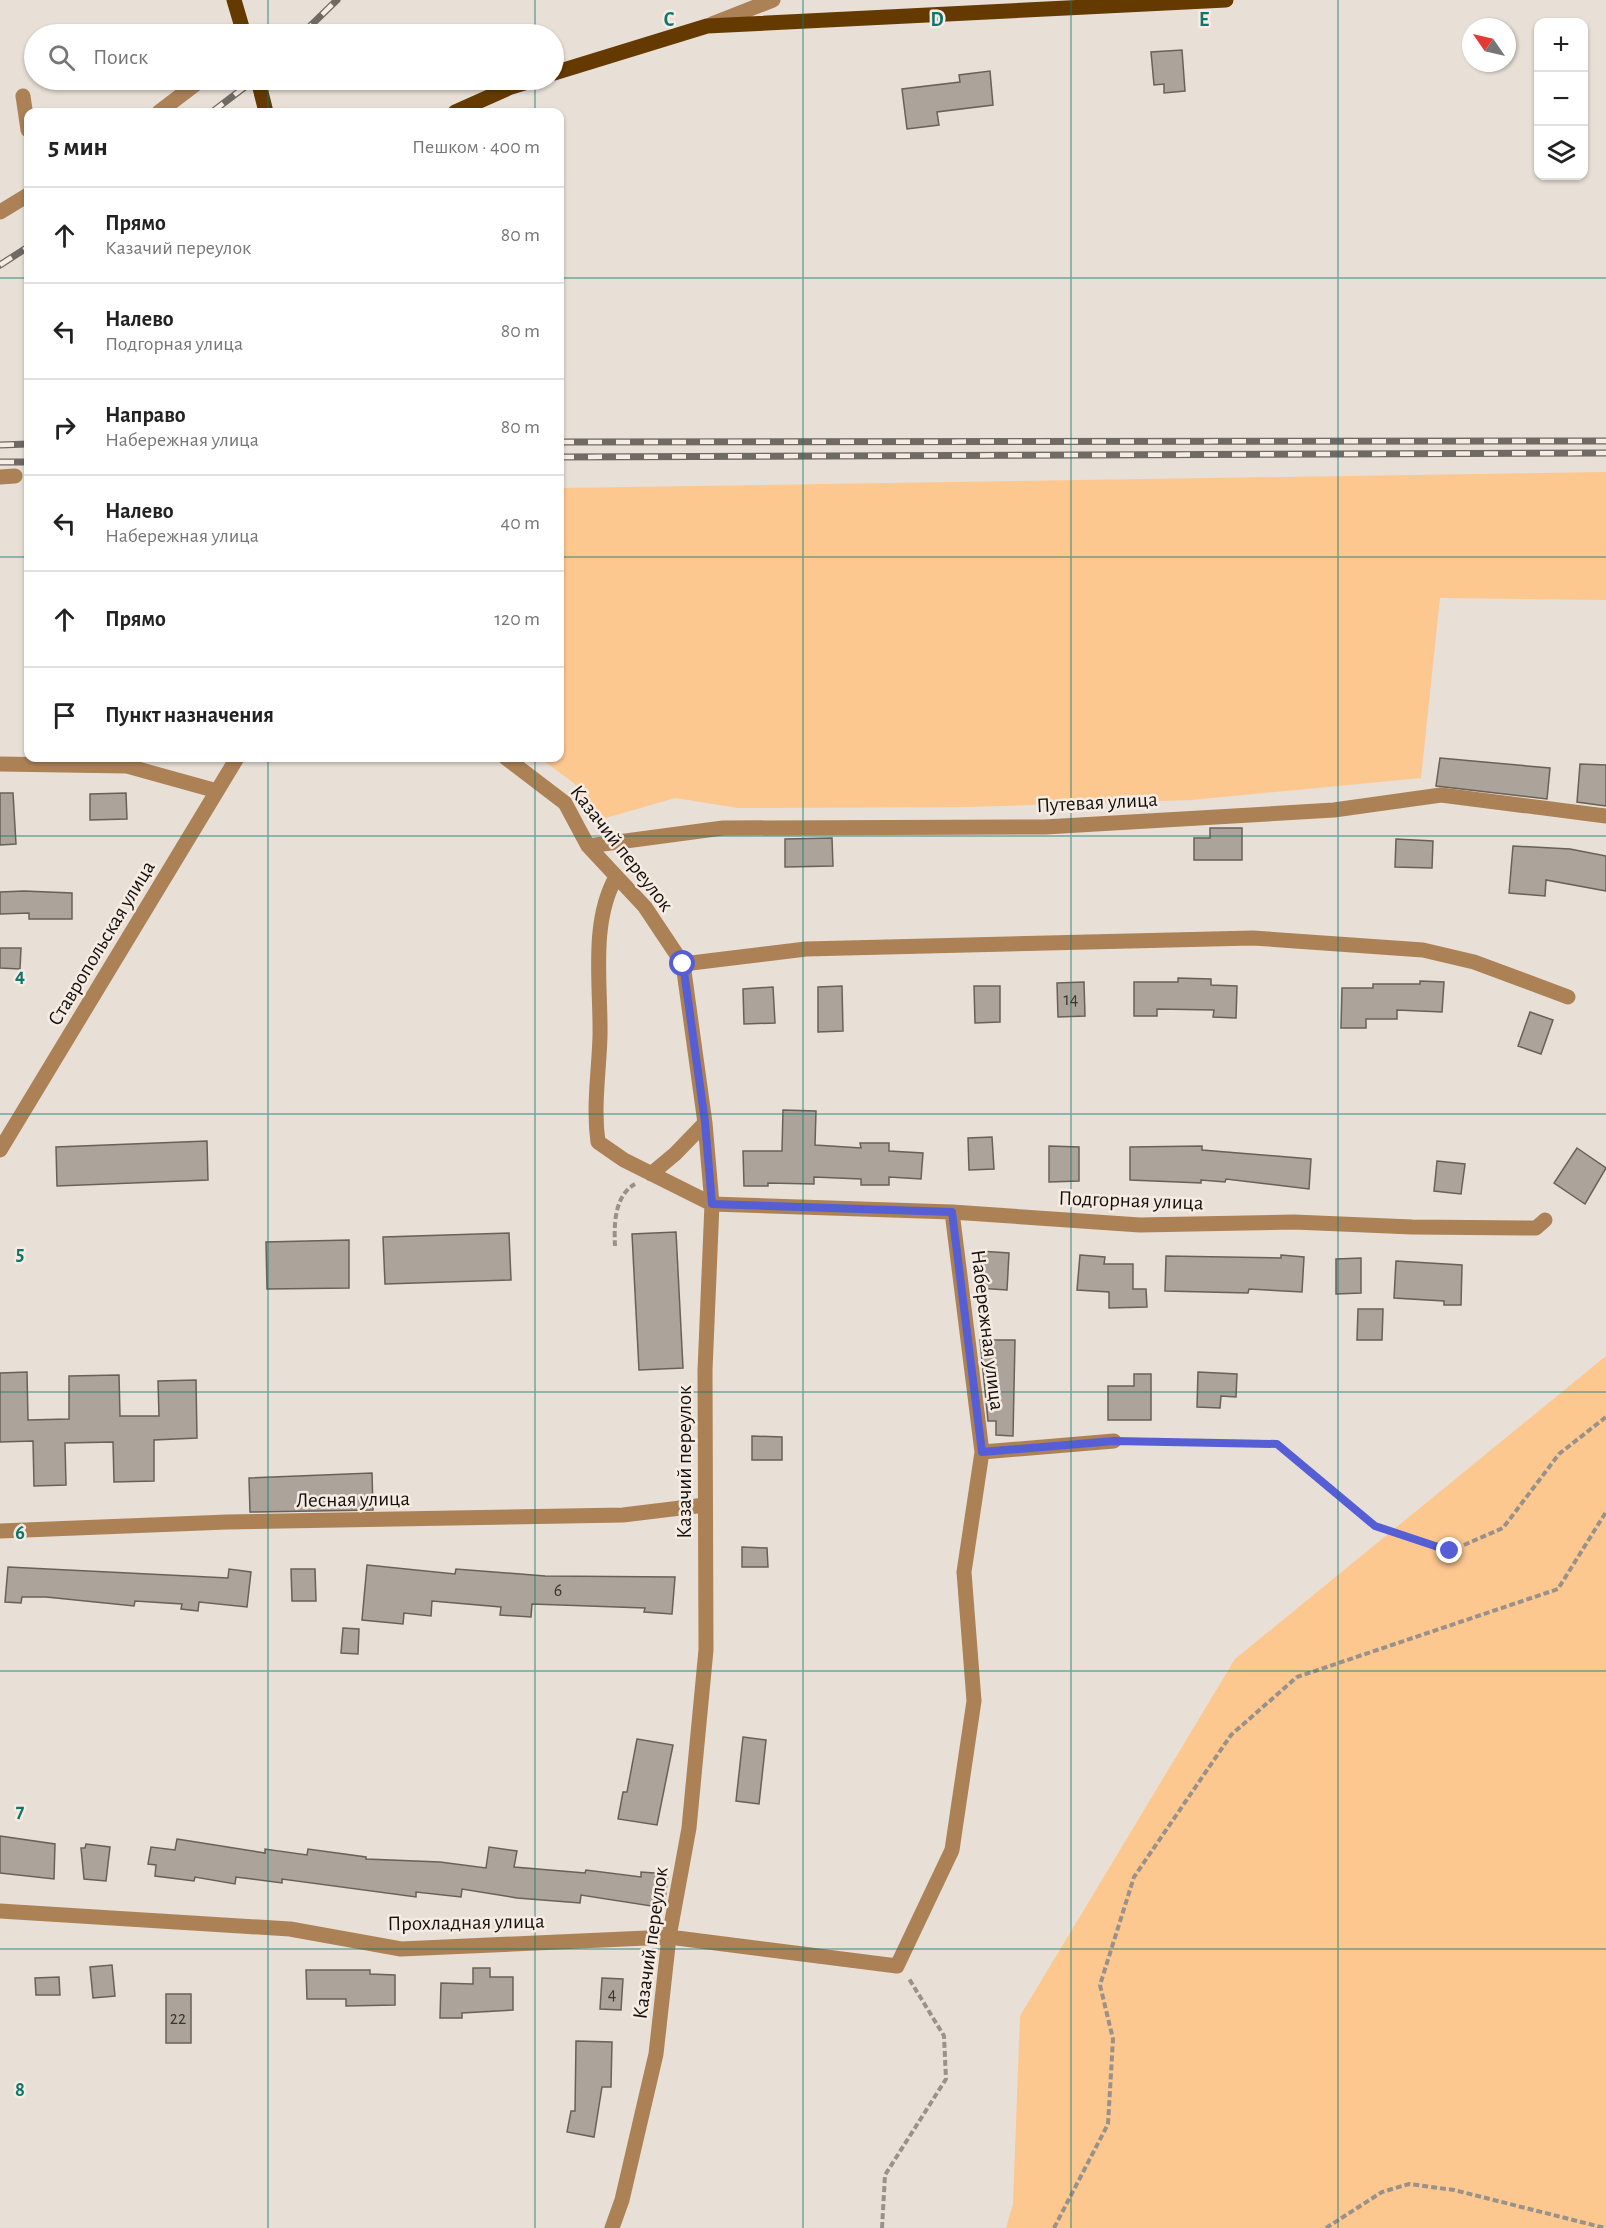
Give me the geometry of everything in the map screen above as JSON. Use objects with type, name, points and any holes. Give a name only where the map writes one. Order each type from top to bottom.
[{"type":"main road","points":[[234,0],[241,24]]},
{"type":"main road","points":[[564,70],[707,26],[1217,0]]},
{"type":"main road","points":[[260,90],[265,108]]},
{"type":"main road","points":[[464,108],[504,90]]},
{"type":"street","points":[[707,26],[773,0]]},
{"type":"street","points":[[164,108],[188,90]]},
{"type":"street","points":[[23,96],[25,108]]},
{"type":"street","points":[[0,212],[24,197]]},
{"type":"street","name":"Ставропольская улица","points":[[0,1150],[235,762]]},
{"type":"street","name":"Казачий переулок","points":[[511,762],[565,803],[588,846],[645,907],[683,964],[705,1122],[712,1204],[705,1370],[706,1650],[689,1828],[669,1937],[656,2054],[622,2200],[612,2228]]},
{"type":"street","points":[[0,764],[127,766],[217,791]]},
{"type":"street","name":"Путевая улица","points":[[588,846],[723,828],[1045,827],[1334,810],[1441,795],[1606,816]]},
{"type":"street","points":[[616,877],[606,894],[599,950],[600,1037],[594,1112],[598,1142],[651,1174],[712,1204]]},
{"type":"street","points":[[683,964],[806,950],[1253,938],[1423,950],[1474,962],[1568,998]]},
{"type":"street","points":[[651,1174],[675,1154],[705,1122]]},
{"type":"street","name":"Подгорная улица","points":[[712,1204],[952,1212],[1140,1225],[1294,1222],[1412,1227],[1536,1228],[1545,1220]]},
{"type":"street","name":"Набережная улица","points":[[897,1966],[952,1850],[974,1701],[964,1572],[982,1452],[952,1212]]},
{"type":"street","points":[[982,1452],[1114,1441]]},
{"type":"street","name":"Лесная улица","points":[[0,1531],[227,1522],[623,1515],[705,1504]]},
{"type":"street","name":"Прохладная улица","points":[[0,1911],[290,1929],[401,1949],[669,1937],[897,1966]]},
{"type":"path","points":[[615,1246],[614,1228],[620,1200],[631,1186],[651,1174]]},
{"type":"path","points":[[1114,1441],[1277,1444],[1375,1526],[1450,1551],[1503,1528],[1558,1454],[1606,1417]]},
{"type":"path","points":[[1053,2228],[1108,2124],[1113,2039],[1100,1985],[1134,1877],[1231,1734],[1297,1677],[1558,1589],[1606,1512]]},
{"type":"path","points":[[882,2228],[885,2175],[946,2079],[944,2036],[905,1973],[897,1966]]},
{"type":"path","points":[[1326,2228],[1382,2192],[1409,2184],[1454,2190],[1605,2228]]},
{"type":"shaded area","points":[[1606,472],[1606,600],[1440,598],[1421,778],[1192,800],[969,807],[738,808],[675,798],[592,822],[575,784],[545,762],[564,762],[564,488]]},
{"type":"shaded area","points":[[1606,1356],[1606,2228],[1006,2228],[1013,2204],[1020,2016],[1235,1659]]},
{"type":"building","points":[[1182,50],[1185,91],[1164,93],[1164,84],[1154,85],[1151,52]]},
{"type":"building","points":[[990,71],[993,105],[937,112],[939,125],[907,129],[902,89],[960,82],[959,75]]},
{"type":"building","points":[[1440,758],[1550,768],[1547,799],[1436,786]]},
{"type":"building","points":[[1580,764],[1606,765],[1606,806],[1577,802]]},
{"type":"building","points":[[0,793],[13,793],[16,844],[0,845]]},
{"type":"building","points":[[126,793],[127,819],[90,820],[90,794]]},
{"type":"building","points":[[1210,828],[1242,828],[1242,860],[1194,860],[1194,838],[1210,838]]},
{"type":"building","points":[[832,838],[833,866],[785,867],[785,839]]},
{"type":"building","points":[[1396,839],[1433,841],[1432,868],[1395,867]]},
{"type":"building","points":[[1513,846],[1570,849],[1606,856],[1606,891],[1546,880],[1545,896],[1509,893]]},
{"type":"building","points":[[0,892],[72,893],[72,919],[29,919],[29,913],[0,914]]},
{"type":"building","points":[[0,948],[21,948],[20,969],[0,968]]},
{"type":"building","points":[[1178,978],[1211,979],[1211,985],[1237,986],[1236,1018],[1213,1017],[1214,1010],[1157,1009],[1157,1016],[1134,1016],[1134,982],[1178,982]]},
{"type":"building","points":[[1420,981],[1444,982],[1442,1012],[1397,1010],[1397,1019],[1366,1019],[1366,1028],[1341,1028],[1342,988],[1373,988],[1373,984],[1420,984]]},
{"type":"building","points":[[1084,982],[1085,1016],[1058,1017],[1057,983]]},
{"type":"building","points":[[842,986],[843,1031],[818,1032],[818,987]]},
{"type":"building","points":[[974,986],[1000,986],[1000,1022],[975,1023]]},
{"type":"building","points":[[773,987],[775,1023],[744,1024],[743,989]]},
{"type":"building","points":[[1530,1012],[1553,1020],[1541,1054],[1518,1046]]},
{"type":"building","points":[[783,1110],[816,1111],[815,1145],[861,1148],[860,1143],[889,1143],[889,1151],[923,1153],[921,1179],[889,1177],[889,1185],[861,1185],[861,1179],[814,1177],[814,1184],[768,1183],[768,1186],[744,1186],[743,1151],[782,1151]]},
{"type":"building","points":[[992,1137],[994,1169],[969,1170],[968,1138]]},
{"type":"building","points":[[207,1141],[208,1180],[57,1186],[56,1147]]},
{"type":"building","points":[[1049,1146],[1079,1147],[1079,1181],[1049,1182]]},
{"type":"building","points":[[1202,1146],[1202,1150],[1311,1159],[1309,1189],[1226,1179],[1225,1182],[1201,1180],[1201,1183],[1130,1180],[1130,1147]]},
{"type":"building","points":[[1577,1148],[1606,1168],[1585,1204],[1554,1183]]},
{"type":"building","points":[[1437,1161],[1465,1164],[1461,1194],[1434,1191]]},
{"type":"building","points":[[676,1232],[683,1368],[639,1370],[632,1234]]},
{"type":"building","points":[[509,1233],[511,1280],[385,1284],[383,1237]]},
{"type":"building","points":[[349,1240],[349,1288],[267,1289],[266,1242]]},
{"type":"building","points":[[979,1251],[1009,1253],[1007,1290],[977,1288]]},
{"type":"building","points":[[1080,1255],[1105,1257],[1104,1264],[1133,1264],[1133,1289],[1146,1289],[1147,1307],[1109,1308],[1109,1292],[1077,1290]]},
{"type":"building","points":[[1281,1255],[1304,1257],[1302,1292],[1249,1289],[1248,1293],[1165,1291],[1166,1256],[1281,1258]]},
{"type":"building","points":[[1361,1258],[1361,1293],[1336,1294],[1336,1259]]},
{"type":"building","points":[[1396,1261],[1462,1265],[1461,1305],[1444,1305],[1444,1301],[1394,1298]]},
{"type":"building","points":[[1358,1309],[1383,1309],[1382,1340],[1357,1340]]},
{"type":"building","points":[[980,1340],[1015,1340],[1013,1436],[996,1435],[996,1421],[988,1421]]},
{"type":"building","points":[[27,1372],[28,1420],[69,1419],[69,1376],[119,1375],[120,1416],[159,1416],[158,1381],[196,1380],[197,1438],[154,1440],[154,1481],[114,1482],[113,1442],[65,1443],[66,1485],[34,1486],[33,1441],[0,1442],[0,1373]]},
{"type":"building","points":[[1198,1372],[1237,1374],[1236,1397],[1221,1396],[1220,1408],[1197,1407]]},
{"type":"building","points":[[1134,1374],[1151,1374],[1151,1420],[1108,1420],[1108,1386],[1134,1386]]},
{"type":"building","points":[[752,1436],[782,1437],[782,1460],[752,1460]]},
{"type":"building","points":[[372,1473],[373,1510],[250,1512],[249,1478]]},
{"type":"building","points":[[742,1547],[767,1548],[768,1567],[742,1567]]},
{"type":"building","points":[[367,1565],[455,1574],[456,1569],[545,1576],[675,1577],[672,1614],[644,1612],[645,1608],[532,1604],[531,1617],[500,1615],[501,1607],[432,1601],[431,1616],[404,1613],[403,1624],[362,1620]]},
{"type":"building","points":[[8,1567],[228,1578],[229,1569],[251,1572],[247,1607],[199,1602],[198,1611],[181,1609],[182,1604],[135,1601],[134,1606],[46,1597],[22,1597],[21,1603],[5,1602]]},
{"type":"building","points":[[291,1569],[315,1569],[316,1601],[292,1601]]},
{"type":"building","points":[[343,1628],[359,1629],[358,1654],[341,1653]]},
{"type":"building","points":[[743,1737],[766,1740],[759,1804],[736,1801]]},
{"type":"building","points":[[637,1739],[673,1745],[657,1825],[618,1819],[623,1792],[627,1792]]},
{"type":"building","points":[[0,1836],[55,1844],[54,1879],[0,1873]]},
{"type":"building","points":[[177,1839],[265,1853],[265,1849],[307,1855],[308,1849],[366,1857],[366,1859],[440,1862],[486,1868],[489,1847],[517,1851],[514,1867],[585,1873],[586,1870],[641,1877],[641,1872],[668,1874],[664,1908],[581,1895],[580,1903],[517,1898],[462,1889],[461,1897],[416,1892],[416,1897],[282,1879],[282,1883],[236,1877],[235,1884],[195,1877],[194,1881],[155,1876],[156,1865],[148,1864],[151,1847],[175,1850]]},
{"type":"building","points":[[86,1844],[110,1847],[106,1881],[84,1879],[81,1848],[85,1848]]},
{"type":"building","points":[[112,1965],[115,1996],[93,1998],[90,1967]]},
{"type":"building","points":[[473,1968],[490,1968],[490,1977],[513,1977],[513,2010],[462,2013],[462,2018],[440,2018],[441,1983],[473,1984]]},
{"type":"building","points":[[306,1970],[370,1970],[370,1974],[395,1975],[395,2005],[346,2006],[346,1999],[307,1999]]},
{"type":"building","points":[[59,1977],[60,1995],[36,1995],[35,1978]]},
{"type":"building","points":[[602,1978],[623,1979],[621,2010],[600,2009]]},
{"type":"building","points":[[166,1994],[191,1994],[191,2043],[166,2043]]},
{"type":"building","points":[[576,2041],[612,2042],[611,2087],[602,2087],[594,2137],[567,2132],[571,2111],[575,2111]]},
{"type":"railway","points":[[312,24],[337,0]]},
{"type":"railway","points":[[217,108],[241,90]]},
{"type":"railway","points":[[0,265],[24,250]]},
{"type":"railway","points":[[564,442],[1606,441]]},
{"type":"railway","points":[[0,445],[24,444]]},
{"type":"railway","points":[[564,457],[1606,453]]},
{"type":"railway","points":[[0,462],[24,462]]},
{"type":"route","points":[[683,964],[705,1122],[712,1204],[952,1212],[982,1452],[1114,1441],[1277,1444],[1375,1526],[1450,1551]]}]
